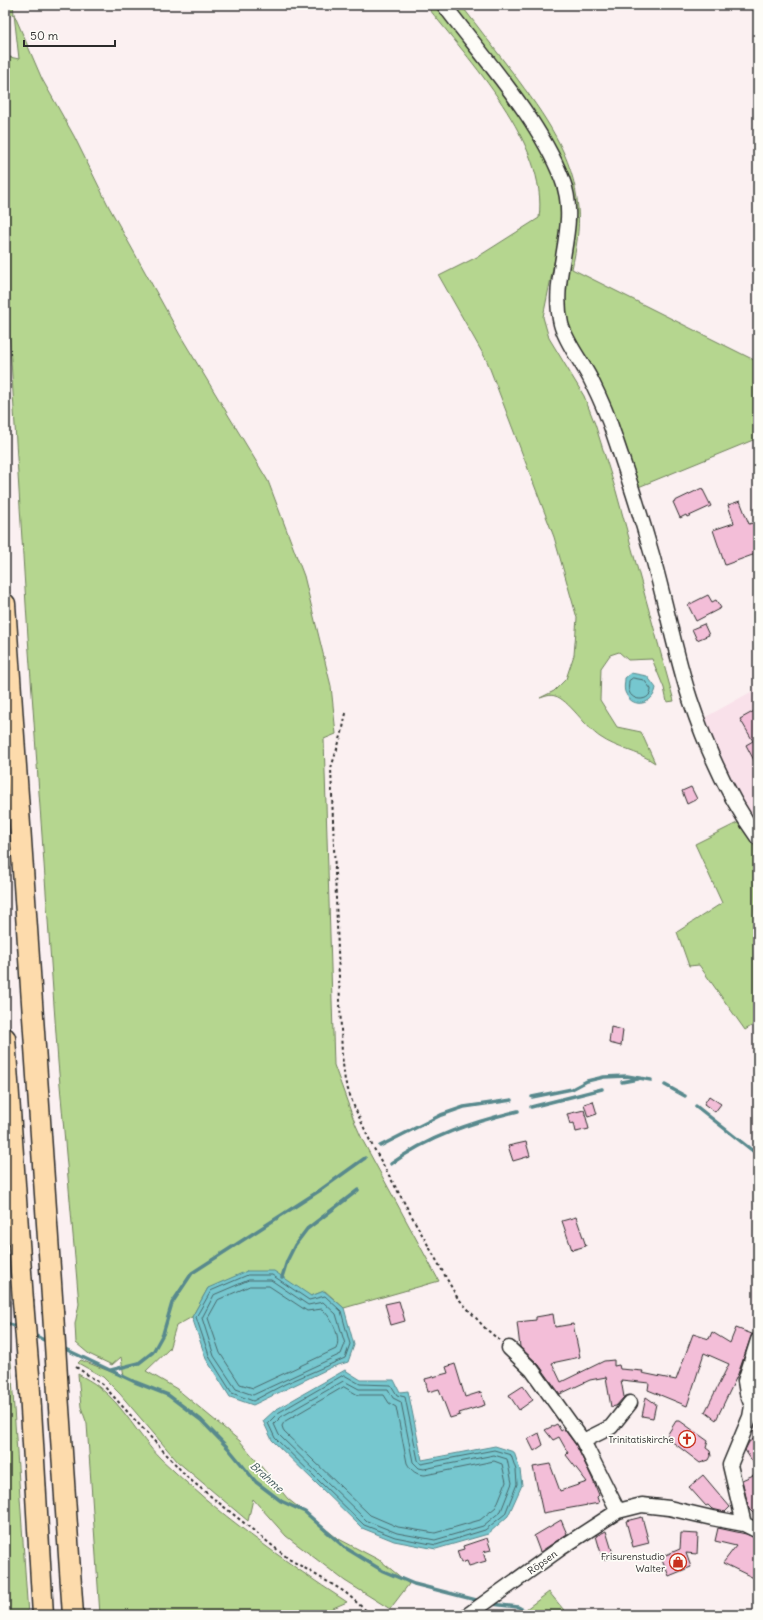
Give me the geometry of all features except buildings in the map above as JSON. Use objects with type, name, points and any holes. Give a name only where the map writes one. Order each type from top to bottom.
[{"type":"highway","points":[[5,604],[74,1615]]},
{"type":"highway","points":[[5,1038],[29,1375],[43,1615]]},
{"type":"street","points":[[444,5],[521,107],[543,141],[563,180],[567,207],[567,236],[560,269],[558,299],[561,325],[591,380],[608,418],[650,548],[690,698],[701,729],[740,810],[758,838]]},
{"type":"street","points":[[744,1524],[730,1465],[750,1417],[752,1406],[747,1393],[745,1381],[758,1340]]},
{"type":"street","points":[[509,1348],[532,1370],[583,1441],[618,1511]]},
{"type":"street","points":[[583,1441],[611,1427],[630,1403]]},
{"type":"street","name":"Röpsen","points":[[469,1614],[561,1548],[618,1511],[642,1505],[649,1505],[744,1524],[758,1531]]},
{"type":"path","points":[[346,713],[342,733],[331,768],[342,1055],[345,1081],[353,1104],[372,1145],[457,1297],[485,1328],[509,1348]]},
{"type":"path","points":[[76,1367],[103,1385],[188,1478],[290,1559],[345,1592],[371,1615]]},
{"type":"shaded area","points":[[758,688],[758,825],[744,804],[720,758],[704,718]]},
{"type":"green space","points":[[5,5],[13,5],[14,14],[5,16]]},
{"type":"green space","points":[[426,5],[437,5],[523,120],[548,162],[559,192],[562,205],[561,229],[543,317],[549,338],[584,396],[595,424],[616,491],[674,701],[667,702],[664,688],[652,659],[628,660],[619,652],[610,655],[601,668],[600,700],[617,727],[641,732],[655,763],[600,737],[566,702],[560,698],[551,695],[540,698],[554,691],[566,679],[574,655],[577,618],[554,537],[487,361],[439,276],[479,256],[539,218],[539,190],[532,161],[519,133],[502,104],[483,77]]},
{"type":"green space","points":[[451,5],[461,5],[481,31],[536,104],[556,136],[564,153],[571,170],[578,208],[578,231],[572,269],[758,362],[758,438],[636,488],[571,337],[562,302],[566,268],[572,244],[572,200]]},
{"type":"green space","points":[[14,14],[42,79],[74,136],[109,207],[180,335],[268,481],[304,576],[331,686],[336,734],[324,739],[334,1065],[363,1141],[439,1281],[344,1308],[325,1291],[311,1296],[208,1288],[192,1317],[176,1326],[169,1349],[146,1371],[177,1389],[240,1441],[288,1499],[337,1538],[381,1561],[409,1584],[390,1609],[345,1581],[286,1536],[253,1499],[248,1521],[178,1462],[120,1394],[103,1377],[78,1363],[81,1360],[124,1377],[121,1357],[112,1365],[89,1354],[76,1343],[75,1324],[79,1304],[58,1062],[28,637],[5,263],[5,56],[19,59]]},
{"type":"green space","points":[[739,822],[758,850],[758,1022],[745,1030],[699,965],[689,966],[677,932],[722,903],[695,844]]},
{"type":"green space","points":[[5,1339],[7,1339],[11,1364],[28,1615],[5,1615]]},
{"type":"green space","points":[[78,1374],[94,1383],[108,1395],[160,1458],[204,1498],[274,1552],[347,1602],[317,1615],[100,1615],[87,1424],[81,1407]]},
{"type":"green space","points":[[549,1592],[568,1615],[518,1615]]},
{"type":"water","points":[[631,673],[647,676],[656,688],[654,694],[647,701],[642,703],[633,702],[626,694],[624,688],[625,678]]},
{"type":"water","points":[[247,1271],[274,1271],[311,1296],[324,1291],[344,1308],[354,1345],[348,1362],[332,1367],[253,1405],[230,1397],[206,1359],[192,1317],[208,1288]]},
{"type":"water","points":[[345,1370],[361,1380],[394,1380],[400,1392],[408,1391],[422,1460],[495,1446],[514,1452],[520,1470],[522,1485],[508,1516],[488,1534],[436,1549],[394,1541],[362,1528],[272,1440],[263,1421],[275,1410]]},
{"type":"waterway","points":[[532,1097],[572,1089],[587,1081],[604,1077],[627,1076],[651,1080]]},
{"type":"waterway","points":[[622,1082],[638,1079]]},
{"type":"waterway","points":[[665,1085],[685,1096]]},
{"type":"waterway","points":[[531,1107],[602,1089]]},
{"type":"waterway","points":[[380,1146],[441,1115],[464,1107],[512,1100]]},
{"type":"waterway","points":[[696,1106],[758,1155]]},
{"type":"waterway","points":[[391,1164],[421,1145],[452,1131],[518,1111]]},
{"type":"waterway","points":[[111,1370],[139,1363],[153,1352],[163,1334],[172,1303],[192,1273],[319,1191],[365,1158]]},
{"type":"waterway","points":[[282,1277],[287,1261],[295,1245],[307,1229],[358,1190]]},
{"type":"waterway","name":"Brahme","points":[[5,1322],[19,1328]]},
{"type":"waterway","name":"Brahme","points":[[32,1334],[48,1342]]},
{"type":"waterway","name":"Brahme","points":[[63,1348],[135,1382],[168,1395],[201,1420],[228,1448],[256,1482],[281,1501],[305,1512],[344,1547],[383,1571],[414,1584],[480,1601]]},
{"type":"waterway","name":"Brahme","points":[[492,1604],[518,1607],[533,1615]]},
{"type":"place","name":"Trinitatiskirche","points":[[687,1439]]},
{"type":"place","name":"Frisurenstudio Walter","points":[[678,1562]]}]
